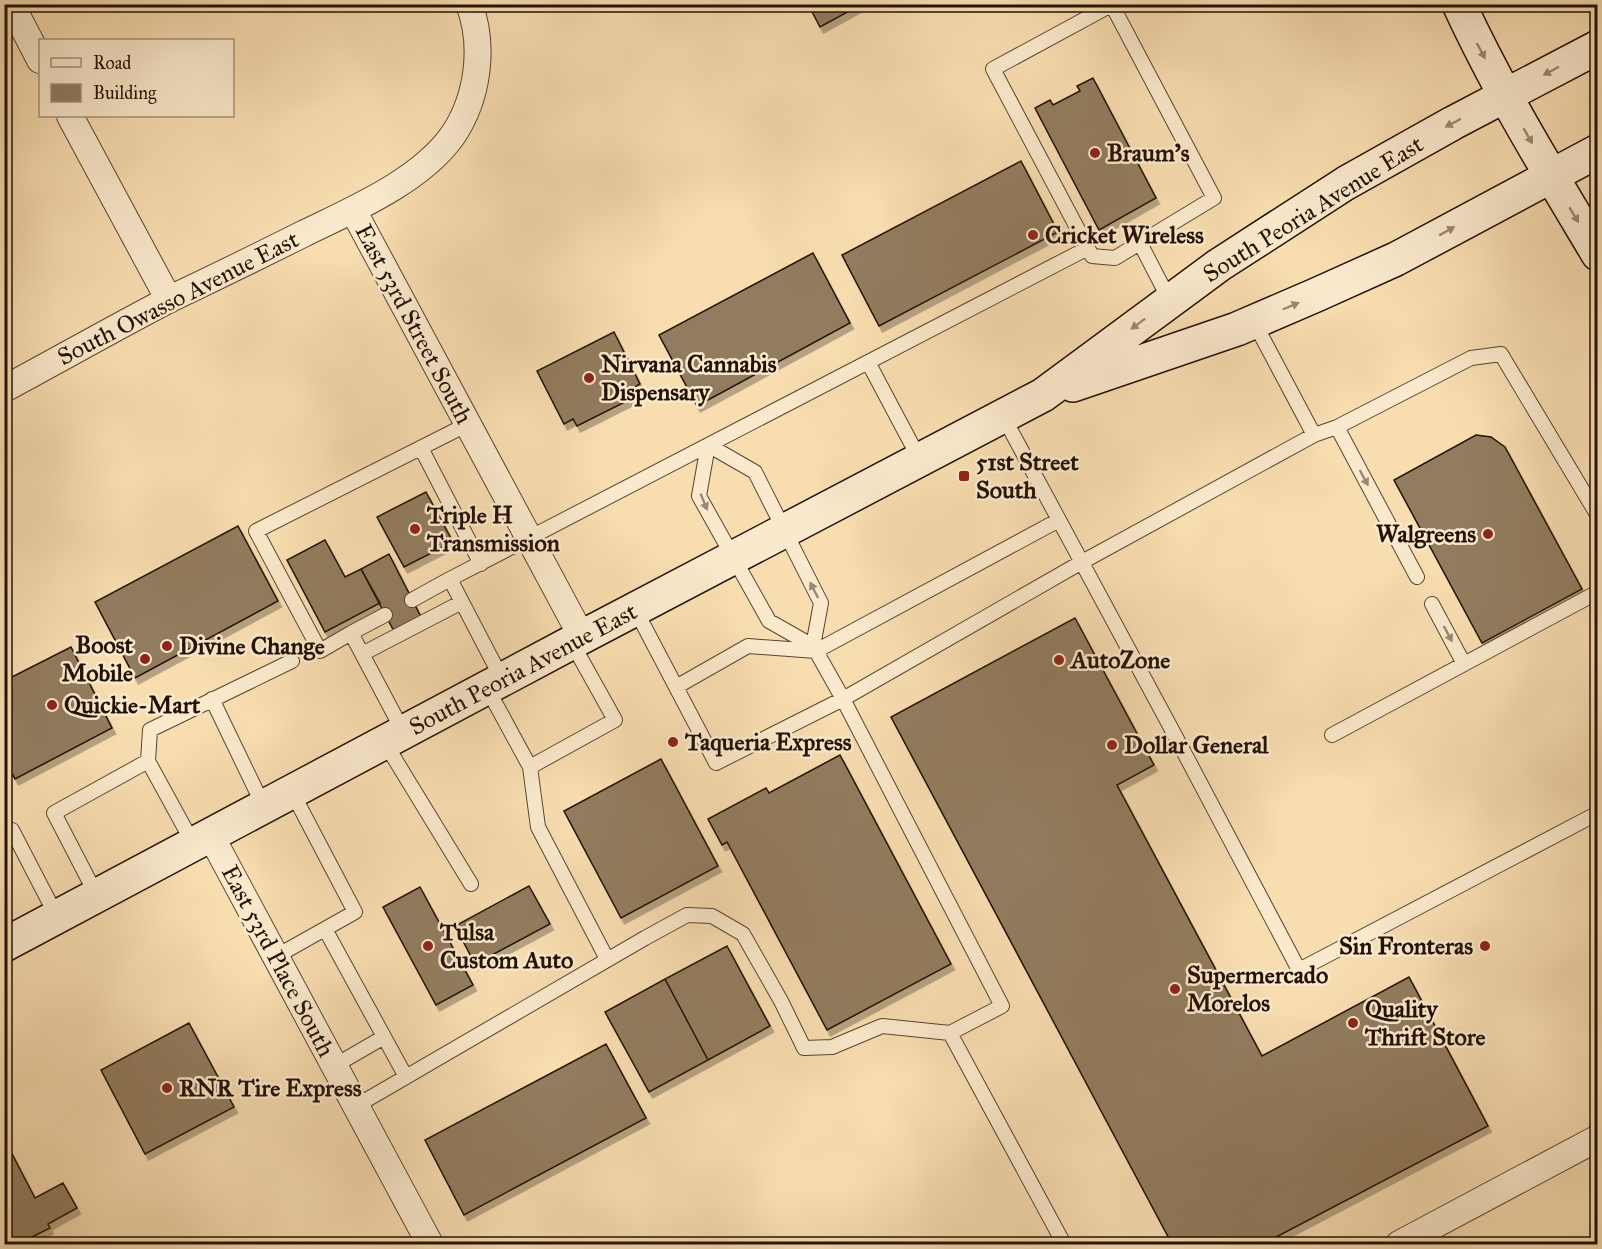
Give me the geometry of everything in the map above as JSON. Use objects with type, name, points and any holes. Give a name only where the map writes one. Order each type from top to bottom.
[{"type":"main road","points":[[1459,4],[1505,96],[1598,254]]},
{"type":"main road","name":"South Peoria Avenue East","points":[[4,945],[1043,395],[1219,264],[1346,183],[1598,47]]},
{"type":"main road","name":"South Peoria Avenue East","points":[[1043,395],[1254,322],[1396,259],[1598,151]]},
{"type":"street","points":[[11,4],[39,58]]},
{"type":"street","name":"East 53rd Street South","points":[[469,4],[477,38],[473,87],[464,114],[452,136],[430,160],[403,181],[353,210],[529,538],[577,640]]},
{"type":"street","points":[[71,117],[170,300]]},
{"type":"street","name":"South Owasso Avenue East","points":[[4,389],[170,300],[353,210]]},
{"type":"street","name":"East 53rd Place South","points":[[202,840],[276,957],[430,1245]]},
{"type":"street","points":[[1399,1245],[1598,1138]]},
{"type":"lane","points":[[1112,5],[1214,198],[1140,243],[1115,258],[1092,256],[993,69],[1112,5]]},
{"type":"lane","points":[[1140,243],[1170,301]]},
{"type":"lane","points":[[412,600],[1088,248]]},
{"type":"lane","points":[[1254,322],[1314,435]]},
{"type":"lane","points":[[635,609],[716,763],[843,699],[1082,562],[1314,435],[1336,427],[1471,358],[1502,354],[1598,516]]},
{"type":"lane","points":[[868,362],[920,460]]},
{"type":"lane","points":[[1003,416],[1299,970],[1598,813]]},
{"type":"lane","points":[[385,615],[320,651],[256,531],[468,424]]},
{"type":"lane","points":[[1336,427],[1417,577]]},
{"type":"lane","points":[[708,445],[755,472],[821,603],[815,649]]},
{"type":"lane","points":[[356,1106],[687,915],[712,916],[743,934],[781,1001],[804,1048],[832,1047],[882,1026],[950,1033],[1002,1006],[815,649],[769,621],[699,496],[708,445]]},
{"type":"lane","points":[[421,448],[481,564]]},
{"type":"lane","points":[[676,687],[748,645],[815,649],[1059,520]]},
{"type":"lane","points":[[450,579],[462,602],[530,767],[538,827],[607,960]]},
{"type":"lane","points":[[1332,735],[1598,592]]},
{"type":"lane","points":[[362,654],[462,602]]},
{"type":"lane","points":[[1432,604],[1464,664]]},
{"type":"lane","points":[[351,633],[362,654],[394,738],[471,884]]},
{"type":"lane","points":[[530,767],[615,720],[577,640]]},
{"type":"lane","points":[[202,840],[148,761],[150,730],[292,661]]},
{"type":"lane","points":[[212,699],[355,912],[276,957]]},
{"type":"lane","points":[[97,896],[54,813],[148,761]]},
{"type":"lane","points":[[4,834],[12,830],[57,917]]},
{"type":"lane","points":[[325,929],[406,1077]]},
{"type":"lane","points":[[950,1033],[1064,1245]]},
{"type":"lane","points":[[334,1066],[384,1037]]},
{"type":"building","points":[[808,4],[862,4],[820,27]]},
{"type":"building","name":"Braum's","points":[[1093,78],[1156,198],[1099,230],[1035,108],[1050,100],[1053,105],[1080,91],[1077,86]]},
{"type":"building","points":[[1021,161],[1058,232],[879,326],[842,255]]},
{"type":"building","points":[[813,253],[850,323],[697,406],[659,335]]},
{"type":"building","name":"Nirvana Cannabis Dispensary","points":[[614,332],[640,384],[631,389],[635,397],[577,426],[573,419],[564,424],[537,371]]},
{"type":"building","name":"Walgreens","points":[[1476,435],[1491,437],[1505,447],[1582,589],[1482,643],[1394,480]]},
{"type":"building","name":"Triple H Transmission","points":[[426,492],[453,542],[404,567],[377,517]]},
{"type":"building","points":[[238,526],[278,601],[135,678],[95,602]]},
{"type":"building","points":[[325,540],[345,577],[361,569],[380,603],[325,632],[287,560]]},
{"type":"building","points":[[389,554],[422,619],[395,633],[361,569]]},
{"type":"building","points":[[1075,618],[1154,765],[1117,785],[1262,1056],[1409,977],[1488,1126],[1263,1244],[1172,1244],[891,717]]},
{"type":"building","name":"Quickie-Mart","points":[[71,647],[112,728],[15,779],[4,758],[4,681]]},
{"type":"building","points":[[840,755],[951,964],[827,1030],[727,842],[722,845],[708,819],[766,788],[769,793]]},
{"type":"building","points":[[661,759],[718,866],[621,918],[564,811]]},
{"type":"building","points":[[529,886],[550,924],[475,964],[455,926]]},
{"type":"building","name":"Tulsa Custom Auto","points":[[420,887],[473,985],[436,1005],[383,907]]},
{"type":"building","points":[[727,946],[770,1026],[708,1060],[665,979]]},
{"type":"building","points":[[665,979],[708,1060],[649,1092],[605,1012]]},
{"type":"building","name":"RNR Tire Express","points":[[189,1023],[234,1107],[145,1154],[101,1070]]},
{"type":"building","points":[[606,1044],[646,1118],[464,1215],[425,1140]]},
{"type":"building","points":[[9,1148],[35,1198],[63,1183],[77,1208],[48,1224],[50,1228],[18,1244],[4,1244],[4,1151]]},
{"type":"place","name":"Braum's","points":[[1095,153]]},
{"type":"place","name":"Cricket Wireless","points":[[1033,235]]},
{"type":"place","name":"Nirvana Cannabis Dispensary","points":[[589,378]]},
{"type":"place","name":"51st Street South","points":[[964,476]]},
{"type":"place","name":"Triple H Transmission","points":[[415,529]]},
{"type":"place","name":"Walgreens","points":[[1488,534]]},
{"type":"place","name":"Divine Change","points":[[167,646]]},
{"type":"place","name":"Boost Mobile","points":[[145,659]]},
{"type":"place","name":"AutoZone","points":[[1059,660]]},
{"type":"place","name":"Quickie-Mart","points":[[52,705]]},
{"type":"place","name":"Taqueria Express","points":[[673,742]]},
{"type":"place","name":"Dollar General","points":[[1112,745]]},
{"type":"place","name":"Tulsa Custom Auto","points":[[428,946]]},
{"type":"place","name":"Sin Fronteras","points":[[1485,946]]},
{"type":"place","name":"Supermercado Morelos","points":[[1175,989]]},
{"type":"place","name":"Quality Thrift Store","points":[[1353,1023]]},
{"type":"place","name":"RNR Tire Express","points":[[167,1088]]}]
